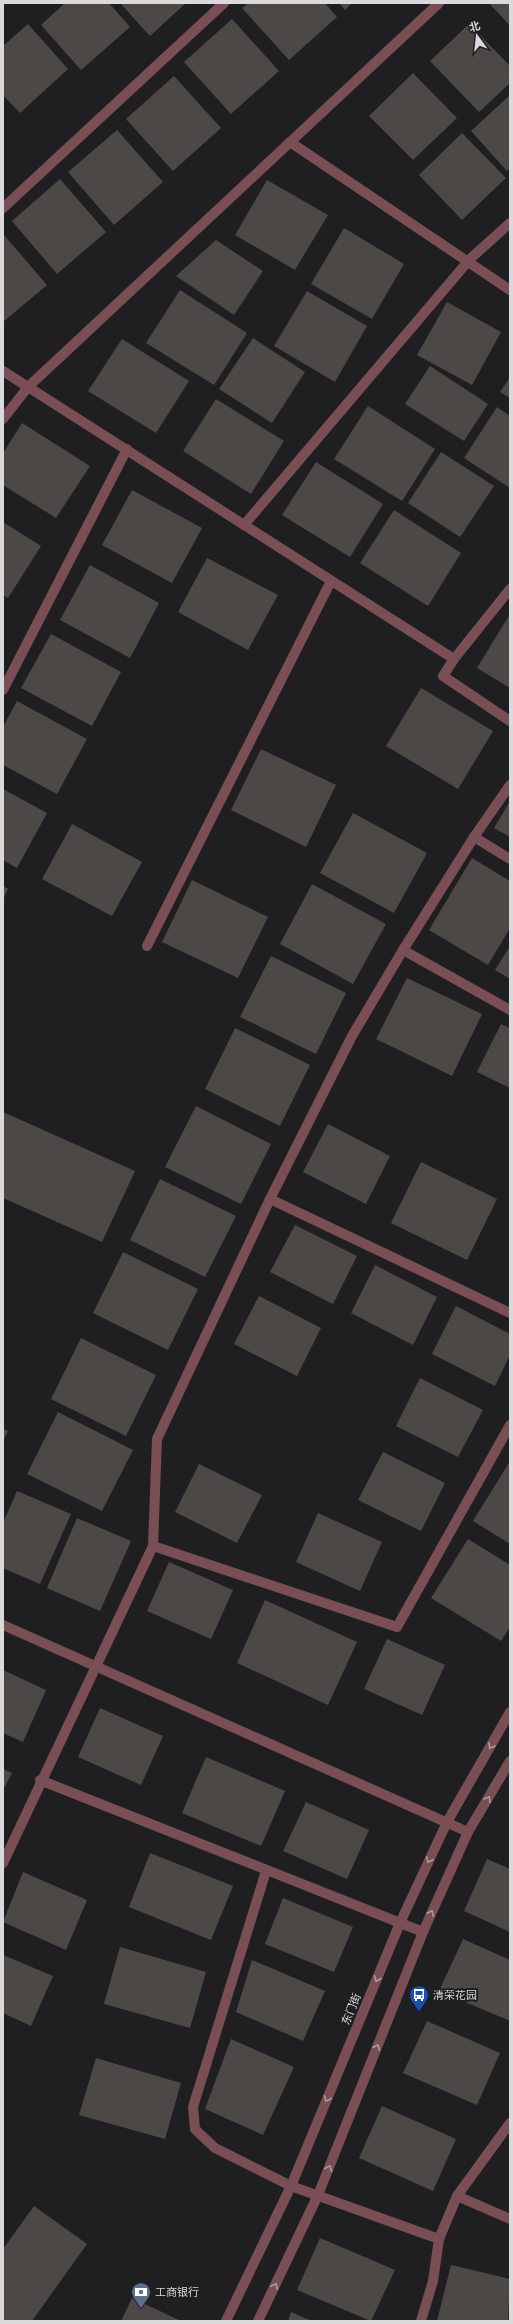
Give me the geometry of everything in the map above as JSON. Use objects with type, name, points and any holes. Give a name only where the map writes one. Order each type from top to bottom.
[{"type":"street","points":[[3,208],[224,3]]},
{"type":"street","points":[[3,419],[28,387],[439,3]]},
{"type":"street","points":[[290,142],[510,290]]},
{"type":"street","points":[[244,525],[470,259],[510,223]]},
{"type":"street","points":[[3,371],[127,448],[244,525],[454,659]]},
{"type":"street","points":[[3,690],[127,448]]},
{"type":"street","points":[[147,946],[331,581]]},
{"type":"street","points":[[510,589],[454,659],[443,676],[510,721]]},
{"type":"street","points":[[3,1863],[40,1780],[152,1546],[157,1439],[270,1199],[352,1036],[403,950],[474,837],[510,785]]},
{"type":"street","points":[[474,837],[510,859]]},
{"type":"street","points":[[403,950],[510,1010]]},
{"type":"street","points":[[270,1199],[510,1313]]},
{"type":"street","points":[[152,1546],[397,1627],[510,1425]]},
{"type":"street","points":[[3,1625],[468,1832]]},
{"type":"street","name":"东门街","points":[[226,2321],[291,2186],[400,1923],[447,1822],[510,1712]]},
{"type":"street","points":[[258,2321],[318,2195],[422,1932],[468,1832],[510,1761]]},
{"type":"street","points":[[40,1780],[422,1932]]},
{"type":"street","points":[[266,1871],[193,2107],[195,2130],[215,2148],[291,2186],[439,2239]]},
{"type":"street","points":[[421,2321],[433,2281],[439,2239],[457,2196],[510,2123]]},
{"type":"street","points":[[457,2196],[510,2219]]},
{"type":"building","points":[[65,3],[109,3],[130,27],[81,70],[41,25]]},
{"type":"building","points":[[120,3],[186,3],[150,36]]},
{"type":"building","points":[[248,3],[325,3],[337,17],[289,60],[242,8]]},
{"type":"building","points":[[339,3],[352,3],[345,10]]},
{"type":"building","points":[[489,3],[510,3],[510,26]]},
{"type":"building","points":[[232,19],[279,71],[231,114],[184,62]]},
{"type":"building","points":[[28,24],[68,69],[20,113],[3,95],[3,46]]},
{"type":"building","points":[[469,24],[510,66],[510,83],[479,112],[430,61]]},
{"type":"building","points":[[413,73],[457,118],[413,160],[369,116]]},
{"type":"building","points":[[174,76],[221,128],[173,171],[126,119]]},
{"type":"building","points":[[510,95],[510,168],[507,171],[471,131]]},
{"type":"building","points":[[117,130],[163,182],[114,225],[68,172]]},
{"type":"building","points":[[462,133],[506,178],[462,220],[419,175]]},
{"type":"building","points":[[60,179],[106,232],[57,274],[12,221]]},
{"type":"building","points":[[267,180],[328,215],[295,270],[235,235]]},
{"type":"building","points":[[344,228],[404,264],[372,319],[311,284]]},
{"type":"building","points":[[3,234],[47,285],[3,322]]},
{"type":"building","points":[[216,240],[263,271],[234,315],[176,276]]},
{"type":"building","points":[[180,290],[247,333],[214,385],[146,343]]},
{"type":"building","points":[[307,291],[367,326],[335,382],[274,346]]},
{"type":"building","points":[[447,302],[501,332],[472,385],[417,355]]},
{"type":"building","points":[[253,338],[305,372],[272,423],[219,389]]},
{"type":"building","points":[[122,339],[189,381],[156,433],[88,391]]},
{"type":"building","points":[[430,366],[488,404],[464,441],[405,404]]},
{"type":"building","points":[[510,377],[510,398],[500,392]]},
{"type":"building","points":[[216,399],[284,441],[251,494],[183,451]]},
{"type":"building","points":[[368,406],[435,449],[402,501],[334,459]]},
{"type":"building","points":[[497,407],[510,416],[510,488],[464,458]]},
{"type":"building","points":[[22,423],[90,466],[56,518],[3,485],[3,453]]},
{"type":"building","points":[[441,452],[494,486],[460,537],[408,503]]},
{"type":"building","points":[[316,462],[383,504],[350,557],[282,515]]},
{"type":"building","points":[[132,490],[202,528],[172,583],[102,545]]},
{"type":"building","points":[[394,510],[461,553],[428,606],[360,563]]},
{"type":"building","points":[[3,522],[41,546],[8,598],[3,595]]},
{"type":"building","points":[[207,558],[278,595],[248,650],[178,612]]},
{"type":"building","points":[[90,565],[159,603],[130,658],[60,620]]},
{"type":"building","points":[[510,614],[510,688],[477,668]]},
{"type":"building","points":[[51,634],[121,672],[92,726],[21,688]]},
{"type":"building","points":[[421,688],[493,731],[458,789],[386,746]]},
{"type":"building","points":[[17,701],[87,739],[57,794],[3,765],[3,727]]},
{"type":"building","points":[[261,749],[336,785],[306,847],[231,810]]},
{"type":"building","points":[[3,789],[47,813],[17,868],[3,860]]},
{"type":"building","points":[[510,801],[510,837],[494,828]]},
{"type":"building","points":[[353,813],[427,853],[394,913],[320,873]]},
{"type":"building","points":[[72,824],[142,862],[112,916],[42,879]]},
{"type":"building","points":[[472,858],[510,881],[510,928],[488,965],[429,930]]},
{"type":"building","points":[[192,880],[268,917],[238,978],[162,942]]},
{"type":"building","points":[[312,884],[386,924],[353,984],[280,944]]},
{"type":"building","points":[[3,886],[8,889],[3,900]]},
{"type":"building","points":[[510,946],[510,979],[495,970]]},
{"type":"building","points":[[271,956],[346,993],[316,1054],[240,1017]]},
{"type":"building","points":[[407,978],[482,1014],[452,1076],[376,1039]]},
{"type":"building","points":[[501,1024],[510,1028],[510,1088],[477,1072]]},
{"type":"building","points":[[235,1028],[310,1065],[280,1126],[205,1089]]},
{"type":"building","points":[[196,1106],[271,1144],[241,1204],[165,1167]]},
{"type":"building","points":[[3,1112],[135,1171],[102,1242],[3,1198]]},
{"type":"building","points":[[328,1124],[390,1156],[366,1204],[303,1172]]},
{"type":"building","points":[[421,1162],[497,1199],[467,1260],[391,1223]]},
{"type":"building","points":[[160,1179],[236,1216],[205,1277],[130,1240]]},
{"type":"building","points":[[295,1225],[357,1256],[333,1304],[270,1272]]},
{"type":"building","points":[[123,1252],[198,1289],[168,1350],[93,1313]]},
{"type":"building","points":[[375,1265],[437,1297],[413,1345],[351,1313]]},
{"type":"building","points":[[259,1296],[321,1328],[297,1376],[234,1344]]},
{"type":"building","points":[[456,1306],[510,1334],[510,1355],[495,1386],[432,1354]]},
{"type":"building","points":[[81,1338],[156,1375],[126,1436],[51,1399]]},
{"type":"building","points":[[420,1378],[483,1410],[458,1457],[396,1426]]},
{"type":"building","points":[[58,1412],[133,1450],[102,1511],[27,1474]]},
{"type":"building","points":[[3,1429],[8,1431],[3,1441]]},
{"type":"building","points":[[383,1452],[445,1483],[421,1531],[358,1500]]},
{"type":"building","points":[[510,1461],[510,1544],[473,1521]]},
{"type":"building","points":[[199,1464],[262,1495],[237,1543],[175,1512]]},
{"type":"building","points":[[17,1491],[71,1514],[40,1584],[3,1568],[3,1523]]},
{"type":"building","points":[[318,1513],[382,1542],[360,1591],[296,1562]]},
{"type":"building","points":[[77,1518],[131,1541],[100,1611],[47,1588]]},
{"type":"building","points":[[468,1539],[510,1565],[510,1627],[501,1641],[431,1598]]},
{"type":"building","points":[[169,1562],[233,1590],[211,1639],[147,1611]]},
{"type":"building","points":[[265,1600],[357,1642],[328,1705],[237,1663]]},
{"type":"building","points":[[387,1639],[445,1665],[422,1715],[364,1689]]},
{"type":"building","points":[[3,1670],[46,1690],[23,1742],[3,1733]]},
{"type":"building","points":[[100,1708],[163,1736],[141,1785],[78,1757]]},
{"type":"building","points":[[206,1757],[285,1791],[261,1846],[182,1813]]},
{"type":"building","points":[[3,1769],[12,1773],[3,1790]]},
{"type":"building","points":[[306,1802],[369,1830],[347,1879],[283,1851]]},
{"type":"building","points":[[150,1853],[233,1886],[211,1940],[129,1907]]},
{"type":"building","points":[[487,1859],[510,1869],[510,1932],[464,1911]]},
{"type":"building","points":[[23,1872],[87,1900],[66,1950],[3,1922]]},
{"type":"building","points":[[283,1898],[353,1927],[334,1972],[265,1944]]},
{"type":"building","points":[[463,1939],[510,1960],[510,2021],[439,1991]]},
{"type":"building","points":[[120,1947],[206,1972],[190,2028],[104,2004]]},
{"type":"building","points":[[3,1955],[53,1976],[31,2026],[3,2013]]},
{"type":"building","points":[[252,1960],[325,1991],[303,2041],[236,2012]]},
{"type":"building","points":[[427,2021],[500,2053],[477,2105],[403,2073]]},
{"type":"building","points":[[231,2039],[294,2067],[263,2135],[205,2109]]},
{"type":"building","points":[[96,2058],[181,2083],[165,2139],[79,2115]]},
{"type":"building","points":[[382,2106],[456,2139],[433,2191],[359,2158]]},
{"type":"building","points":[[34,2206],[87,2244],[32,2321],[3,2321],[3,2249]]},
{"type":"building","points":[[320,2238],[395,2270],[371,2321],[297,2290]]},
{"type":"building","points":[[451,2265],[510,2279],[508,2321],[437,2321]]},
{"type":"building","name":"工商银行","points":[[132,2298],[181,2321],[121,2321]]},
{"type":"building","points":[[291,2312],[312,2321],[288,2321]]},
{"type":"place","name":"清荣花园","points":[[419,2012]]},
{"type":"place","name":"工商银行","points":[[141,2309]]}]
